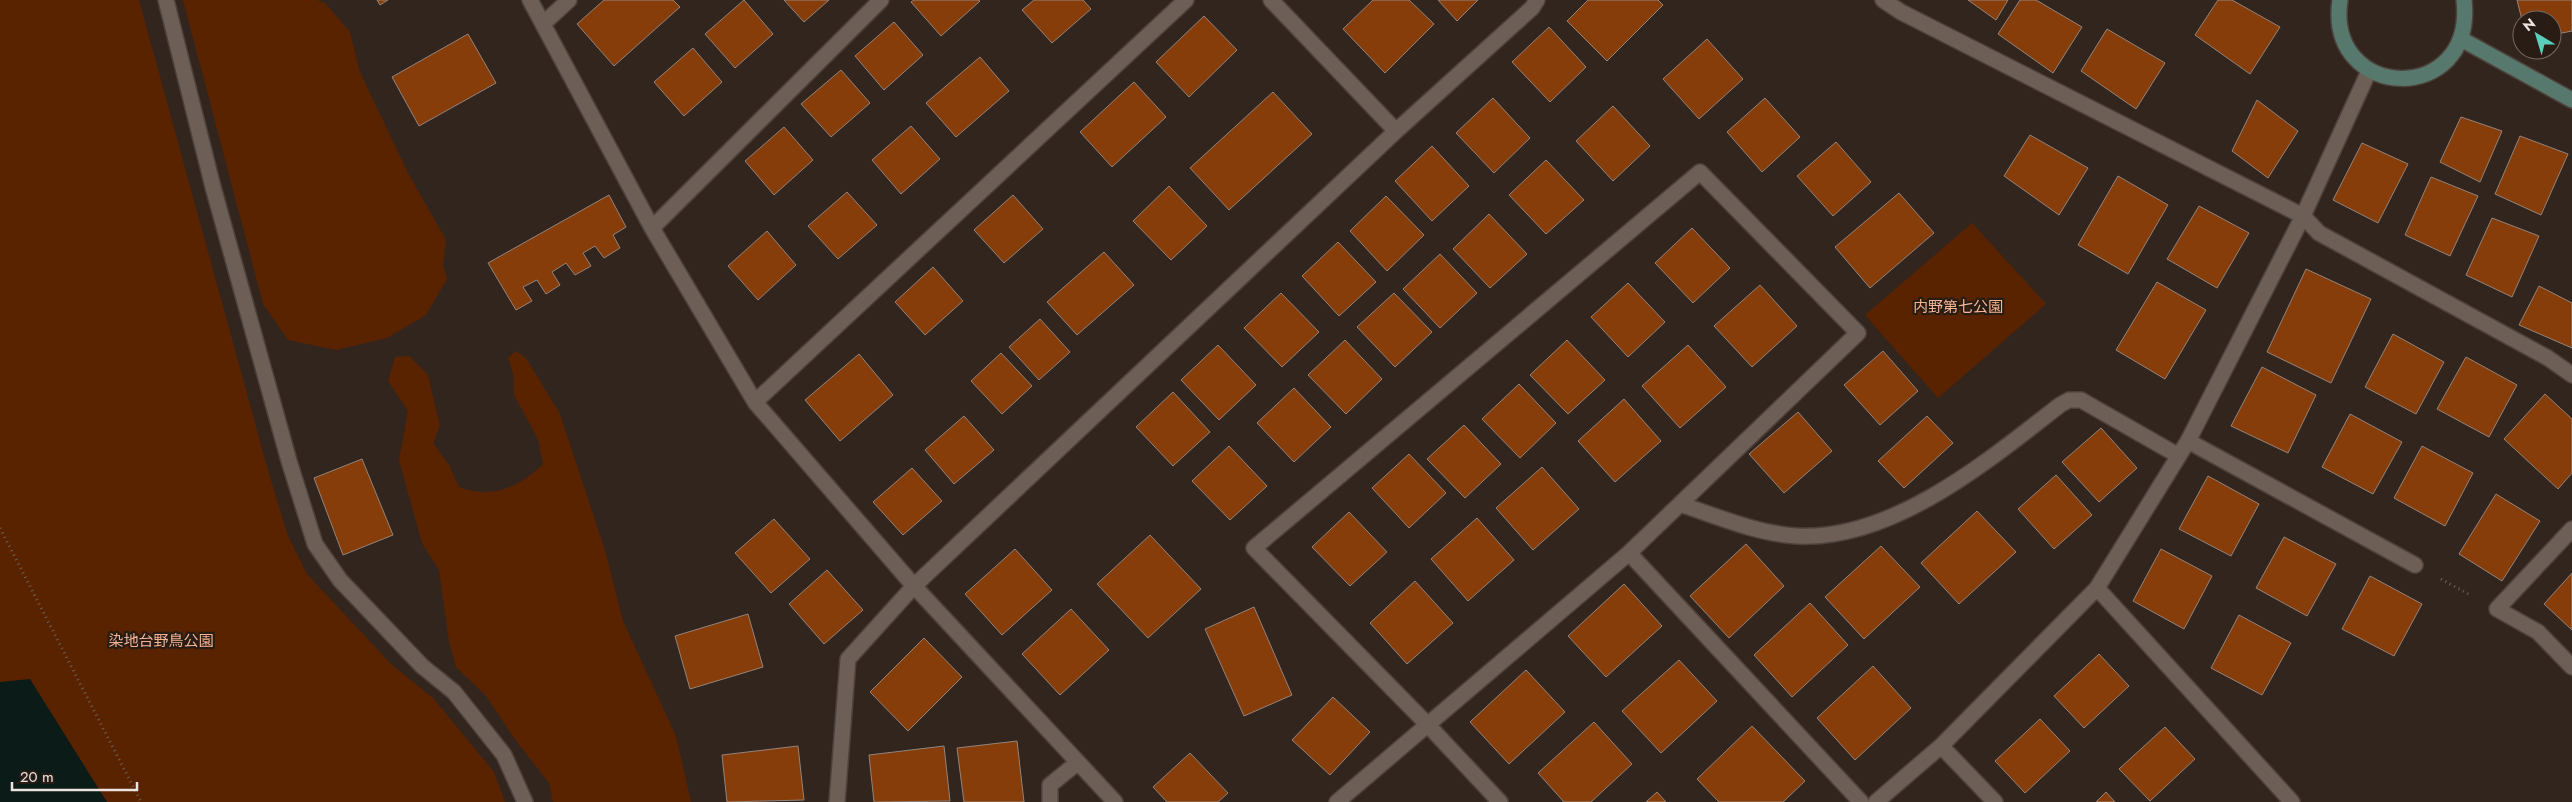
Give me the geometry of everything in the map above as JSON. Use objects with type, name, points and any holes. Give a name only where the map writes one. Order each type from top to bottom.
[{"type":"street","points":[[166,0],[213,187],[289,461],[315,544],[340,580],[422,666],[454,692],[504,756],[525,802]]},
{"type":"street","points":[[530,0],[652,228],[755,402],[914,586],[1115,802]]},
{"type":"street","points":[[543,24],[569,0]]},
{"type":"street","points":[[652,228],[881,0]]},
{"type":"street","points":[[755,402],[1186,0]]},
{"type":"street","points":[[1271,0],[1396,131]]},
{"type":"street","points":[[837,802],[848,659],[914,586],[1396,131],[1532,8],[1537,0]]},
{"type":"street","points":[[1883,0],[1901,12],[2303,216],[2319,233],[2548,358],[2572,376]]},
{"type":"street","points":[[2340,0],[2338,20],[2343,40],[2354,57],[2369,71],[2390,78],[2412,78],[2432,71],[2450,58],[2462,39],[2466,17],[2464,0]]},
{"type":"street","points":[[2462,39],[2572,100]]},
{"type":"street","points":[[1876,802],[1941,746],[2097,588],[2188,441],[2303,216],[2369,71]]},
{"type":"street","points":[[1337,802],[1427,724],[1629,553],[1858,333],[1700,172],[1254,548],[1427,724],[1500,802]]},
{"type":"street","points":[[1680,504],[1739,524],[1796,536],[1831,534],[1858,527],[1916,506],[2000,453],[2060,404],[2068,400],[2081,400],[2179,456]]},
{"type":"street","points":[[2188,441],[2415,565]]},
{"type":"street","points":[[2572,529],[2497,609],[2538,632],[2572,667]]},
{"type":"street","points":[[1629,553],[1861,802]]},
{"type":"street","points":[[2097,588],[2292,802]]},
{"type":"street","points":[[1941,746],[1994,802]]},
{"type":"street","points":[[1050,802],[1050,785],[1077,763]]},
{"type":"path","points":[[0,528],[141,802]]},
{"type":"path","points":[[2415,565],[2497,609]]},
{"type":"green space","name":"染地台野鳥公園","points":[[0,0],[139,0],[269,474],[288,536],[307,574],[391,664],[433,698],[494,772],[505,802],[0,802]]},
{"type":"green space","points":[[183,0],[317,0],[325,3],[350,32],[360,72],[408,173],[446,240],[443,265],[447,279],[426,315],[387,338],[336,350],[288,340],[263,304]]},
{"type":"green space","name":"内野第七公園","points":[[1972,223],[2046,304],[1938,398],[1865,315]]},
{"type":"green space","points":[[516,351],[526,358],[560,414],[605,550],[623,621],[676,736],[691,802],[553,802],[549,783],[514,738],[486,696],[456,667],[449,642],[439,570],[422,543],[399,460],[408,411],[388,381],[395,357],[409,356],[428,375],[440,426],[433,443],[449,465],[459,487],[483,492],[504,489],[524,479],[543,464],[538,439],[514,395],[513,373],[508,358]]},
{"type":"shaded area","points":[[30,679],[107,802],[0,802],[0,682]]},
{"type":"building","points":[[377,0],[388,0],[380,5]]},
{"type":"building","points":[[604,0],[673,0],[680,7],[614,66],[577,24]]},
{"type":"building","points":[[744,0],[773,34],[735,68],[705,34]]},
{"type":"building","points":[[784,0],[829,0],[804,22]]},
{"type":"building","points":[[914,0],[980,1],[941,36],[911,2]]},
{"type":"building","points":[[1034,0],[1083,0],[1091,9],[1052,43],[1022,10]]},
{"type":"building","points":[[1373,0],[1409,0],[1434,24],[1385,73],[1343,29]]},
{"type":"building","points":[[1438,0],[1478,0],[1457,21]]},
{"type":"building","points":[[1588,0],[1658,0],[1663,5],[1607,61],[1567,21]]},
{"type":"building","points":[[1968,0],[2008,0],[1996,20]]},
{"type":"building","points":[[2020,0],[2036,0],[2082,27],[2053,73],[1998,34]]},
{"type":"building","points":[[2218,0],[2232,0],[2280,27],[2250,74],[2195,35]]},
{"type":"building","points":[[2517,0],[2572,0],[2572,31],[2562,33],[2562,10],[2520,10]]},
{"type":"building","points":[[1204,16],[1237,50],[1189,97],[1156,62]]},
{"type":"building","points":[[894,22],[923,55],[884,90],[855,56]]},
{"type":"building","points":[[1549,27],[1586,67],[1550,102],[1512,62]]},
{"type":"building","points":[[2107,29],[2165,63],[2136,109],[2081,71]]},
{"type":"building","points":[[468,34],[496,83],[419,126],[392,77]]},
{"type":"building","points":[[1707,39],[1743,79],[1699,119],[1663,79]]},
{"type":"building","points":[[693,48],[722,82],[684,116],[654,82]]},
{"type":"building","points":[[980,57],[1009,91],[956,137],[926,103]]},
{"type":"building","points":[[841,70],[870,103],[831,137],[801,104]]},
{"type":"building","points":[[1134,82],[1166,117],[1112,167],[1080,132]]},
{"type":"building","points":[[1273,92],[1312,134],[1229,210],[1190,168]]},
{"type":"building","points":[[1493,98],[1530,138],[1494,173],[1456,133]]},
{"type":"building","points":[[1765,98],[1800,137],[1762,172],[1727,132]]},
{"type":"building","points":[[2257,100],[2298,131],[2268,178],[2232,151]]},
{"type":"building","points":[[1613,106],[1650,146],[1613,181],[1576,141]]},
{"type":"building","points":[[2461,117],[2502,131],[2480,182],[2440,162]]},
{"type":"building","points":[[911,126],[940,159],[901,194],[872,160]]},
{"type":"building","points":[[784,127],[813,160],[774,195],[745,161]]},
{"type":"building","points":[[2030,135],[2088,168],[2059,215],[2004,176]]},
{"type":"building","points":[[2520,136],[2568,154],[2541,215],[2495,194]]},
{"type":"building","points":[[1836,142],[1871,182],[1833,216],[1797,176]]},
{"type":"building","points":[[2362,143],[2408,164],[2378,223],[2333,200]]},
{"type":"building","points":[[1432,146],[1469,186],[1432,221],[1395,181]]},
{"type":"building","points":[[1546,160],[1584,200],[1546,234],[1509,195]]},
{"type":"building","points":[[2118,176],[2168,205],[2128,274],[2078,245]]},
{"type":"building","points":[[2431,177],[2478,196],[2450,256],[2405,235]]},
{"type":"building","points":[[1169,186],[1207,226],[1171,260],[1133,221]]},
{"type":"building","points":[[847,192],[877,225],[838,259],[808,226]]},
{"type":"building","points":[[1899,193],[1934,233],[1870,288],[1835,247]]},
{"type":"building","points":[[609,195],[626,227],[613,235],[620,248],[604,258],[595,246],[583,253],[591,266],[575,275],[566,263],[552,272],[560,285],[546,294],[537,280],[523,287],[532,301],[516,310],[488,263]]},
{"type":"building","points":[[1013,195],[1043,229],[1004,263],[974,230]]},
{"type":"building","points":[[1386,196],[1424,235],[1387,271],[1350,231]]},
{"type":"building","points":[[2199,206],[2249,233],[2217,288],[2167,259]]},
{"type":"building","points":[[1489,214],[1527,254],[1490,288],[1453,249]]},
{"type":"building","points":[[2492,218],[2539,236],[2512,297],[2466,275]]},
{"type":"building","points":[[1692,228],[1730,268],[1693,303],[1655,263]]},
{"type":"building","points":[[767,231],[796,265],[758,300],[728,266]]},
{"type":"building","points":[[1338,242],[1376,282],[1339,316],[1302,276]]},
{"type":"building","points":[[1104,252],[1134,285],[1077,335],[1047,302]]},
{"type":"building","points":[[1440,254],[1477,293],[1440,328],[1403,289]]},
{"type":"building","points":[[933,267],[963,301],[925,335],[895,302]]},
{"type":"building","points":[[2306,269],[2371,299],[2331,383],[2267,352]]},
{"type":"building","points":[[2157,282],[2206,310],[2165,379],[2116,350]]},
{"type":"building","points":[[1628,283],[1665,322],[1628,357],[1591,317]]},
{"type":"building","points":[[1760,285],[1797,326],[1752,367],[1714,326]]},
{"type":"building","points":[[2539,286],[2572,303],[2572,348],[2519,325]]},
{"type":"building","points":[[1281,293],[1319,332],[1282,367],[1244,328]]},
{"type":"building","points":[[1394,293],[1432,332],[1395,367],[1357,327]]},
{"type":"building","points":[[1040,319],[1070,352],[1039,380],[1009,347]]},
{"type":"building","points":[[2393,334],[2444,362],[2416,414],[2365,387]]},
{"type":"building","points":[[1345,340],[1382,379],[1346,414],[1308,375]]},
{"type":"building","points":[[1567,340],[1605,380],[1568,414],[1530,375]]},
{"type":"building","points":[[1218,345],[1256,385],[1219,420],[1181,380]]},
{"type":"building","points":[[1688,345],[1726,387],[1680,428],[1642,386]]},
{"type":"building","points":[[1883,351],[1918,391],[1880,425],[1844,385]]},
{"type":"building","points":[[1001,353],[1032,386],[1002,414],[971,381]]},
{"type":"building","points":[[859,354],[893,395],[840,441],[805,400]]},
{"type":"building","points":[[2466,357],[2517,385],[2489,437],[2437,409]]},
{"type":"building","points":[[2262,367],[2316,395],[2288,453],[2231,426]]},
{"type":"building","points":[[1519,384],[1556,423],[1520,458],[1482,419]]},
{"type":"building","points":[[1294,388],[1331,427],[1294,462],[1257,423]]},
{"type":"building","points":[[1173,392],[1210,432],[1173,466],[1136,427]]},
{"type":"building","points":[[2545,394],[2572,419],[2572,473],[2558,489],[2504,439]]},
{"type":"building","points":[[1624,399],[1661,441],[1615,482],[1578,441]]},
{"type":"building","points":[[1798,412],[1832,451],[1784,493],[1749,454]]},
{"type":"building","points":[[2350,414],[2402,442],[2373,494],[2322,467]]},
{"type":"building","points":[[964,416],[994,450],[954,484],[925,450]]},
{"type":"building","points":[[1927,416],[1953,443],[1904,488],[1878,461]]},
{"type":"building","points":[[1464,425],[1501,464],[1465,498],[1427,459]]},
{"type":"building","points":[[2101,428],[2137,468],[2099,502],[2062,462]]},
{"type":"building","points":[[1229,446],[1267,486],[1230,520],[1192,481]]},
{"type":"building","points":[[2422,446],[2473,473],[2445,526],[2394,498]]},
{"type":"building","points":[[1409,454],[1446,493],[1409,528],[1372,488]]},
{"type":"building","points":[[362,459],[393,535],[343,555],[314,478]]},
{"type":"building","points":[[1542,467],[1579,509],[1533,550],[1496,508]]},
{"type":"building","points":[[912,468],[942,501],[903,535],[873,502]]},
{"type":"building","points":[[2056,475],[2092,515],[2054,549],[2018,509]]},
{"type":"building","points":[[2208,476],[2259,504],[2231,556],[2179,529]]},
{"type":"building","points":[[2496,494],[2540,521],[2502,581],[2459,554]]},
{"type":"building","points":[[1977,511],[2016,552],[1959,604],[1921,563]]},
{"type":"building","points":[[1349,512],[1387,552],[1350,586],[1312,547]]},
{"type":"building","points":[[1477,518],[1514,560],[1468,601],[1431,559]]},
{"type":"building","points":[[774,519],[810,559],[771,593],[735,553]]},
{"type":"building","points":[[1150,535],[1201,589],[1148,638],[1097,584]]},
{"type":"building","points":[[2284,537],[2336,564],[2307,616],[2256,588]]},
{"type":"building","points":[[1746,544],[1784,586],[1729,638],[1690,596]]},
{"type":"building","points":[[1881,546],[1920,587],[1864,639],[1825,597]]},
{"type":"building","points":[[1015,549],[1052,590],[1002,635],[965,594]]},
{"type":"building","points":[[2161,549],[2212,576],[2184,629],[2133,601]]},
{"type":"building","points":[[827,570],[863,610],[824,644],[789,604]]},
{"type":"building","points":[[2572,573],[2572,630],[2544,604]]},
{"type":"building","points":[[2370,576],[2422,604],[2394,656],[2342,629]]},
{"type":"building","points":[[1415,581],[1453,623],[1407,664],[1370,623]]},
{"type":"building","points":[[1624,584],[1662,626],[1606,677],[1568,636]]},
{"type":"building","points":[[1810,603],[1848,645],[1792,697],[1754,655]]},
{"type":"building","points":[[1254,607],[1292,695],[1244,716],[1205,629]]},
{"type":"building","points":[[1071,609],[1109,650],[1060,695],[1022,654]]},
{"type":"building","points":[[748,614],[763,667],[690,689],[675,636]]},
{"type":"building","points":[[2239,615],[2291,643],[2262,695],[2211,668]]},
{"type":"building","points":[[924,638],[962,677],[908,731],[870,692]]},
{"type":"building","points":[[2099,654],[2129,686],[2084,728],[2054,696]]},
{"type":"building","points":[[1679,660],[1717,701],[1661,753],[1622,711]]},
{"type":"building","points":[[1873,666],[1911,708],[1855,760],[1817,718]]},
{"type":"building","points":[[1526,670],[1565,712],[1509,764],[1470,722]]},
{"type":"building","points":[[1333,697],[1370,732],[1330,775],[1292,740]]},
{"type":"building","points":[[2040,719],[2070,751],[2025,793],[1995,761]]},
{"type":"building","points":[[1594,722],[1632,764],[1591,802],[1564,802],[1538,773]]},
{"type":"building","points":[[1752,726],[1805,781],[1783,802],[1719,802],[1697,779]]},
{"type":"building","points":[[2165,727],[2195,759],[2150,801],[2119,769]]},
{"type":"building","points":[[1017,741],[1024,802],[964,802],[957,748]]},
{"type":"building","points":[[798,746],[804,800],[727,802],[722,755]]},
{"type":"building","points":[[944,746],[950,801],[874,802],[869,755]]},
{"type":"building","points":[[1190,753],[1228,793],[1218,802],[1167,802],[1153,787]]},
{"type":"building","points":[[1657,792],[1666,802],[1646,802]]},
{"type":"building","points":[[2106,792],[2115,802],[2096,802]]}]
